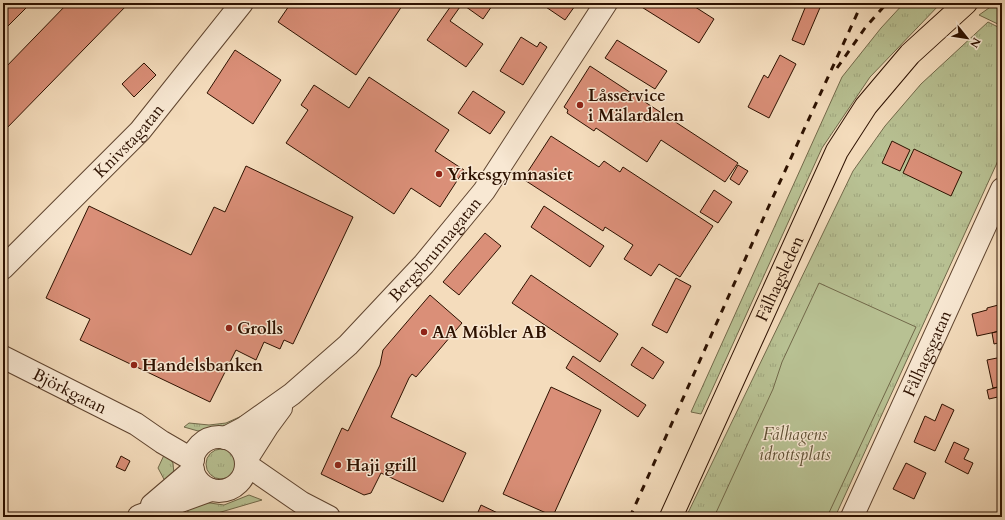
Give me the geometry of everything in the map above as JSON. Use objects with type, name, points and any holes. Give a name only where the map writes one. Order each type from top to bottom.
[{"type":"main road","name":"Fålhagsleden","points":[[671,517],[837,151],[866,106],[910,54],[966,3]]},
{"type":"main road","name":"Fålhagsleden","points":[[910,54],[975,3]]},
{"type":"street","name":"Knivstagatan","points":[[3,268],[140,131],[242,3]]},
{"type":"street","name":"Bergsbrunnagatan","points":[[215,439],[244,428],[292,394],[348,345],[424,264],[484,191],[606,3]]},
{"type":"street","name":"Fålhagsgatan","points":[[852,517],[1001,194]]},
{"type":"street","name":"Björkgatan","points":[[3,358],[136,424],[193,465]]},
{"type":"street","name":"Bergsbrunnagatan","points":[[244,470],[267,427],[292,394]]},
{"type":"street","name":"Björkgatan","points":[[136,424],[166,433],[215,439]]},
{"type":"street","points":[[138,516],[163,497],[193,465],[198,448],[215,439],[235,442],[242,450],[244,470],[272,496],[302,503],[329,517]]},
{"type":"street","points":[[193,465],[196,478],[202,485],[211,490]]},
{"type":"street","points":[[138,516],[211,490],[226,491],[244,470]]},
{"type":"green space","points":[[904,3],[941,3],[870,77],[822,148],[701,414],[691,412],[842,77],[881,28]]},
{"type":"green space","points":[[996,3],[1002,3],[1002,26],[979,15]]},
{"type":"green space","name":"Fålhagens idrottsplats","points":[[988,22],[1002,29],[1002,152],[835,517],[686,517],[853,171],[885,126],[921,84]]},
{"type":"green space","points":[[819,283],[916,327],[827,517],[714,517],[773,389],[782,362]]},
{"type":"green space","points":[[244,415],[222,429],[215,428],[198,431],[184,427],[189,423],[209,425],[226,423]]},
{"type":"green space","points":[[221,449],[232,453],[236,464],[232,475],[221,479],[210,475],[206,464],[210,453]]},
{"type":"green space","points":[[165,453],[173,463],[174,474],[166,483],[158,468]]},
{"type":"green space","points":[[249,495],[262,500],[204,517],[192,517],[186,509],[203,502],[224,505]]},
{"type":"building","points":[[3,3],[31,3],[3,31]]},
{"type":"building","points":[[68,3],[129,3],[3,132],[3,70]]},
{"type":"building","points":[[291,3],[404,3],[356,75],[278,22]]},
{"type":"building","points":[[453,3],[494,3],[483,19],[462,4],[450,21],[483,44],[466,67],[427,40]]},
{"type":"building","points":[[540,3],[577,3],[565,20]]},
{"type":"building","points":[[642,3],[689,3],[714,19],[699,43],[640,6]]},
{"type":"building","points":[[807,3],[822,3],[804,45],[792,40]]},
{"type":"building","points":[[521,37],[537,47],[540,42],[547,47],[523,85],[500,71]]},
{"type":"building","points":[[617,40],[667,71],[655,89],[605,58]]},
{"type":"building","points":[[235,50],[281,80],[253,124],[207,93]]},
{"type":"building","points":[[780,55],[796,64],[769,118],[748,107],[764,75],[768,78]]},
{"type":"building","points":[[144,63],[156,75],[134,97],[122,84]]},
{"type":"building","points":[[590,66],[738,163],[725,182],[661,140],[647,162],[596,128],[594,131],[567,113],[568,110],[564,107]]},
{"type":"building","points":[[369,77],[449,130],[435,151],[464,170],[440,207],[411,188],[394,214],[286,143],[308,110],[301,105],[314,85],[349,108]]},
{"type":"building","points":[[473,91],[505,112],[490,134],[458,113]]},
{"type":"building","points":[[551,136],[599,167],[604,161],[620,172],[623,167],[713,226],[680,277],[659,264],[651,276],[624,259],[633,245],[605,227],[603,231],[523,179]]},
{"type":"building","points":[[892,141],[910,150],[900,171],[882,163]]},
{"type":"building","points":[[914,149],[962,172],[951,196],[903,173]]},
{"type":"building","points":[[738,165],[748,171],[739,185],[730,179]]},
{"type":"building","points":[[246,166],[353,217],[293,344],[284,340],[280,349],[264,342],[256,360],[236,350],[210,402],[80,340],[90,319],[46,298],[89,206],[191,255],[214,207],[225,212]]},
{"type":"building","points":[[714,190],[732,202],[718,223],[700,212]]},
{"type":"building","points":[[544,206],[604,246],[590,267],[531,227]]},
{"type":"building","points":[[485,233],[501,246],[459,295],[443,282]]},
{"type":"building","points":[[531,275],[618,334],[600,362],[512,303]]},
{"type":"building","points":[[676,278],[691,286],[667,333],[652,325]]},
{"type":"building","points":[[430,295],[462,323],[416,377],[412,374],[391,417],[466,453],[443,502],[381,473],[371,493],[364,495],[321,474],[342,428],[348,431],[380,365],[383,350]]},
{"type":"building","points":[[1002,304],[1002,326],[999,327],[1000,331],[977,336],[972,314]]},
{"type":"building","points":[[1002,330],[1002,342],[994,344],[992,333]]},
{"type":"building","points":[[642,347],[664,362],[653,379],[631,365]]},
{"type":"building","points":[[573,356],[646,405],[638,417],[566,368]]},
{"type":"building","points":[[1002,357],[1002,386],[993,388],[987,360]]},
{"type":"building","points":[[1002,386],[1002,396],[989,399],[987,390]]},
{"type":"building","points":[[551,387],[601,410],[553,516],[503,494]]},
{"type":"building","points":[[942,404],[954,410],[935,451],[914,442],[925,416],[935,421]]},
{"type":"building","points":[[954,442],[969,449],[964,459],[973,463],[968,474],[945,462]]},
{"type":"building","points":[[121,456],[130,461],[125,471],[116,467]]},
{"type":"building","points":[[906,463],[926,473],[914,499],[893,489]]},
{"type":"building","points":[[481,505],[506,517],[476,517]]},
{"type":"railway","points":[[630,517],[768,208],[862,3]]},
{"type":"railway","points":[[837,68],[865,28],[887,3]]},
{"type":"place","name":"Låsservice i Mälardalen","points":[[580,105]]},
{"type":"place","name":"Yrkesgymnasiet","points":[[439,174]]},
{"type":"place","name":"Grolls","points":[[229,328]]},
{"type":"place","name":"AA Möbler AB","points":[[424,332]]},
{"type":"place","name":"Handelsbanken","points":[[134,365]]},
{"type":"place","name":"Haji grill","points":[[338,465]]}]
